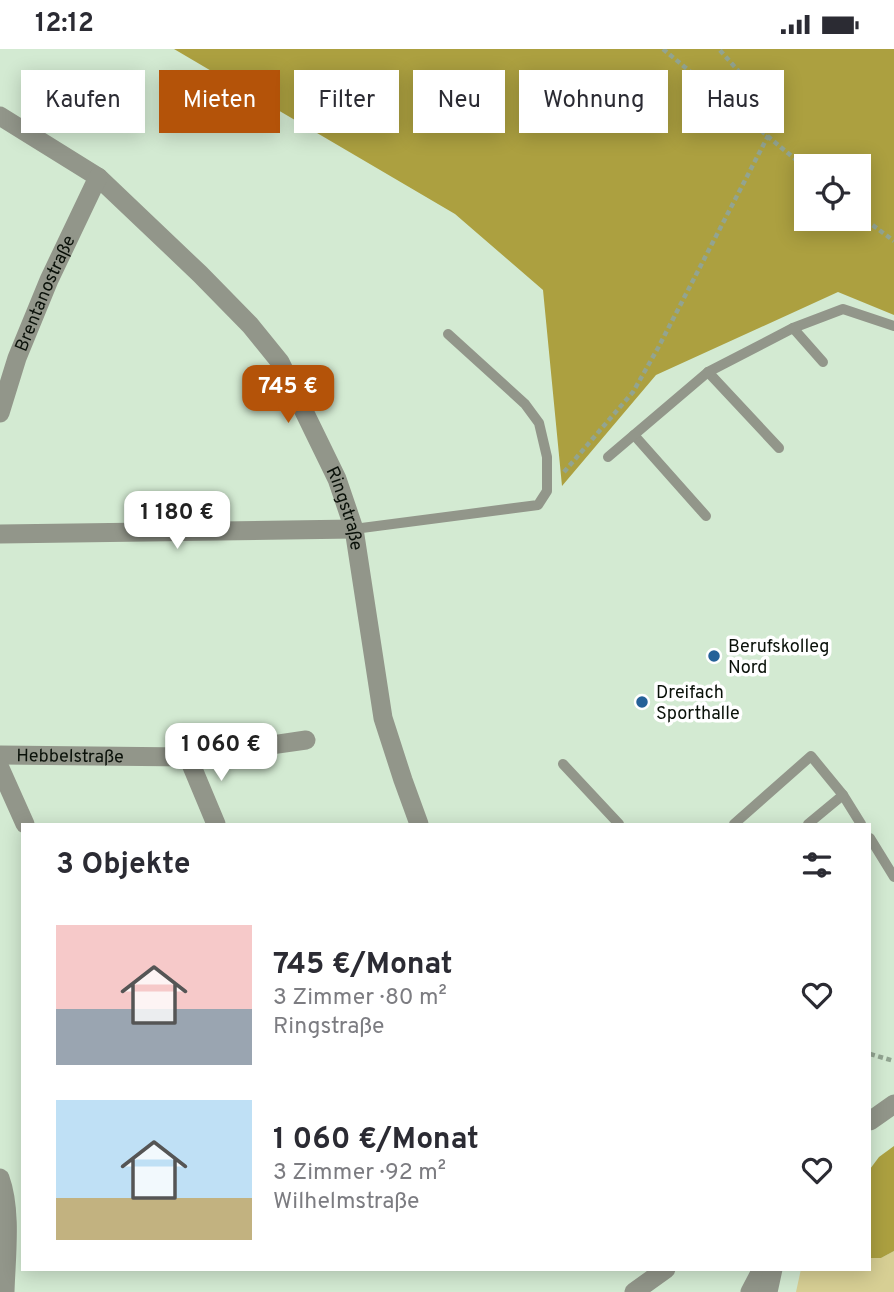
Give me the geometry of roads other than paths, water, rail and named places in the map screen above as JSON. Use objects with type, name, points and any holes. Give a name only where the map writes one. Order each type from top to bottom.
[{"type":"street","name":"Ringstraße","points":[[0,116],[98,177],[200,274],[250,325],[280,362],[337,479],[354,529],[383,718],[402,781],[419,823]]},
{"type":"street","name":"Brentanostraße","points":[[0,413],[17,358],[48,280],[98,177]]},
{"type":"street","points":[[0,534],[354,529]]},
{"type":"street","name":"Hebbelstraße","points":[[0,755],[188,757],[306,740]]},
{"type":"street","points":[[188,757],[216,823]]},
{"type":"street","points":[[0,768],[25,823]]},
{"type":"street","points":[[871,1120],[894,1104]]},
{"type":"street","points":[[0,1178],[5,1191],[10,1226],[5,1292]]},
{"type":"street","points":[[634,1292],[663,1271]]},
{"type":"street","points":[[750,1292],[761,1271]]},
{"type":"street","points":[[768,1292],[773,1271]]},
{"type":"lane","points":[[608,457],[708,372],[793,328],[843,309],[894,326]]},
{"type":"lane","points":[[793,328],[823,362]]},
{"type":"lane","points":[[354,529],[538,505],[547,491],[547,457],[539,423],[525,404],[448,334]]},
{"type":"lane","points":[[708,372],[779,448]]},
{"type":"lane","points":[[634,435],[706,516]]},
{"type":"lane","points":[[735,823],[810,756],[843,795],[860,823]]},
{"type":"lane","points":[[563,764],[618,823]]},
{"type":"lane","points":[[809,823],[843,795]]},
{"type":"lane","points":[[871,840],[894,877]]},
{"type":"place","name":"Berufskolleg Nord","points":[[714,656]]},
{"type":"place","name":"Dreifach Sporthalle","points":[[642,702]]}]
